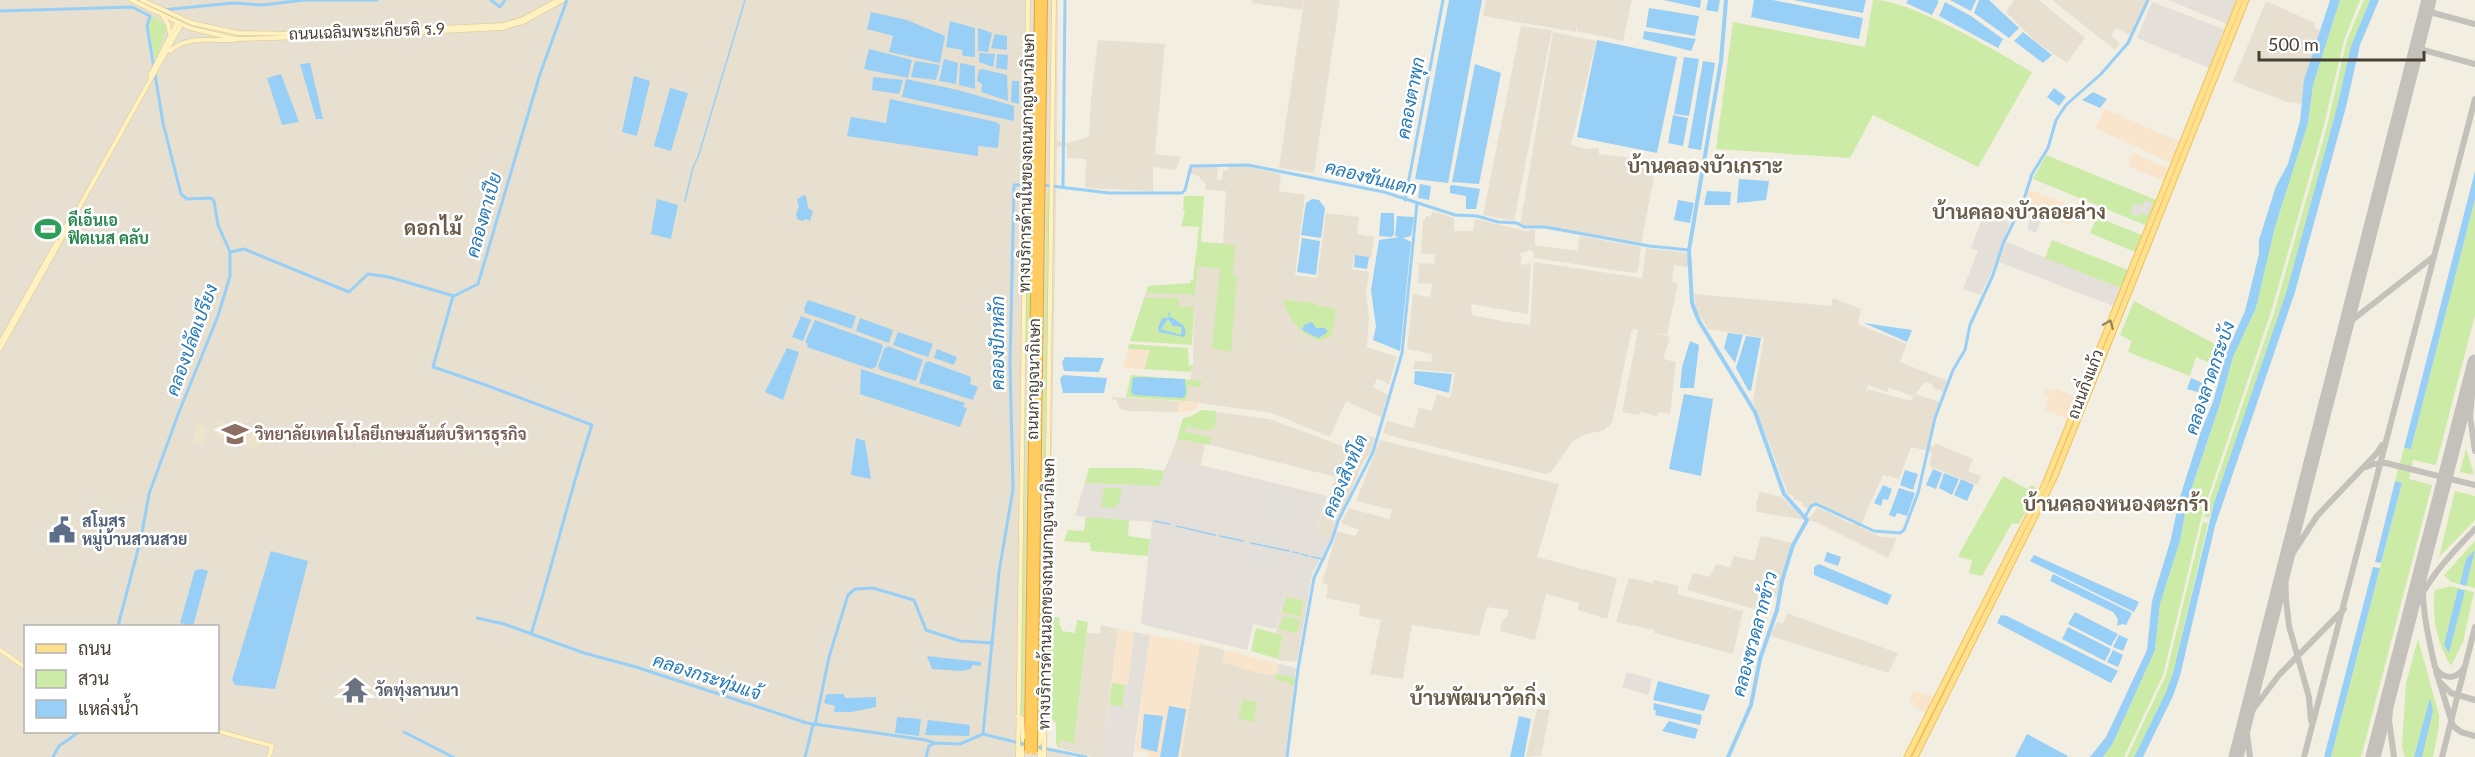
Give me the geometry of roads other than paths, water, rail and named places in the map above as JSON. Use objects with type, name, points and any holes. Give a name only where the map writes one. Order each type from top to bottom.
[{"type":"highway","name":"ถนนกาญจนาภิเษก","points":[[1031,739],[1039,192],[1038,0]]},
{"type":"highway","name":"ถนนกาญจนาภิเษก","points":[[1039,181],[1044,0]]},
{"type":"highway","name":"ถนนกาญจนาภิเษก","points":[[1036,755],[1031,739],[1032,466],[1039,192]]},
{"type":"highway","points":[[1027,496],[1032,466]]},
{"type":"main road","name":"ถนนเฉลิมพระเกียรติ ร.9","points":[[131,0],[160,15],[214,35],[246,39],[474,29],[516,21],[560,1]]},
{"type":"main road","name":"ถนนเฉลิมพระเกียรติ ร.9","points":[[142,0],[186,21],[213,29],[238,33],[344,34]]},
{"type":"main road","name":"ทางบริการด้านในของถนนกาญจนาภิเษก","points":[[1020,757],[1018,716],[1028,0]]},
{"type":"main road","name":"ทางบริการด้านนอกของถนนกาญจนาภิเษก","points":[[1036,755],[1044,741],[1054,0]]},
{"type":"main road","name":"ถนนกิ่งแก้ว","points":[[1915,757],[2055,476],[2220,57],[2240,0]]},
{"type":"main road","name":"ถนนกิ่งแก้ว","points":[[1907,757],[2045,484],[2220,57],[2246,0]]},
{"type":"main road","points":[[160,15],[168,24],[169,38]]},
{"type":"main road","points":[[173,15],[179,23]]},
{"type":"main road","points":[[158,66],[169,38],[179,23],[186,21]]},
{"type":"main road","points":[[0,349],[2,341],[165,56],[179,23]]},
{"type":"main road","points":[[165,56],[178,44],[186,41],[246,39]]},
{"type":"main road","points":[[0,650],[24,667]]},
{"type":"main road","points":[[1018,716],[1022,718],[1023,740],[1038,744],[1041,717],[1044,714]]},
{"type":"main road","points":[[219,731],[272,746],[269,757]]},
{"type":"main road","points":[[1020,757],[1022,748],[1025,747],[1039,751],[1036,755]]},
{"type":"water","points":[[1449,0],[1482,0],[1448,183],[1415,179]]},
{"type":"water","points":[[1663,0],[1701,0],[1700,8]]},
{"type":"water","points":[[1708,0],[1720,0],[1718,12],[1706,10]]},
{"type":"water","points":[[1754,0],[1773,0],[1863,18],[1859,39],[1751,17]]},
{"type":"water","points":[[1793,0],[1866,0],[1863,13]]},
{"type":"water","points":[[1908,0],[1939,1],[1932,15],[1906,3]]},
{"type":"water","points":[[1950,0],[1976,0],[1971,11]]},
{"type":"water","points":[[1979,0],[1989,0],[2019,28],[2009,38],[1974,13]]},
{"type":"water","points":[[2330,0],[2340,0],[2313,85],[2308,123],[2275,227],[2256,308],[2233,357],[2220,404],[2187,502],[2180,541],[2160,604],[2155,650],[2113,743],[2103,757],[2090,757],[2106,737],[2147,650],[2152,601],[2171,539],[2179,500],[2201,431],[2213,402],[2226,354],[2245,311],[2259,254],[2259,240],[2276,186],[2288,164],[2300,121],[2304,80]]},
{"type":"water","points":[[2370,0],[2379,0],[2360,45],[2346,107],[2295,292],[2215,526],[2180,676],[2173,696],[2143,757],[2134,757],[2173,673],[2214,503],[2287,290],[2337,107],[2351,46]]},
{"type":"water","points":[[1945,2],[1971,16],[2003,39],[1998,48],[1939,16]]},
{"type":"water","points":[[1649,8],[1699,16],[1695,36],[1646,27]]},
{"type":"water","points":[[871,12],[907,20],[945,36],[940,63],[889,52],[893,36],[867,29]]},
{"type":"water","points":[[950,21],[975,28],[975,57],[963,56],[962,50],[946,47]]},
{"type":"water","points":[[978,28],[992,33],[988,52],[978,51]]},
{"type":"water","points":[[1644,31],[1696,39],[1691,51],[1643,39]]},
{"type":"water","points":[[2023,32],[2052,55],[2043,63],[2014,41]]},
{"type":"water","points":[[995,34],[1007,36],[1007,50],[991,48]]},
{"type":"water","points":[[1597,40],[1677,57],[1657,153],[1577,137]]},
{"type":"water","points":[[869,49],[912,60],[908,78],[864,69]]},
{"type":"water","points":[[979,53],[995,54],[993,67],[979,62]]},
{"type":"water","points":[[997,54],[1008,55],[1007,70],[996,68]]},
{"type":"water","points":[[1684,57],[1699,59],[1689,116],[1674,114]]},
{"type":"water","points":[[944,59],[958,63],[956,84],[939,81]]},
{"type":"water","points":[[915,61],[940,65],[936,80],[911,77]]},
{"type":"water","points":[[1703,61],[1715,63],[1701,150],[1688,148]]},
{"type":"water","points":[[310,63],[323,119],[316,119],[300,64]]},
{"type":"water","points":[[960,63],[975,66],[975,89],[959,85]]},
{"type":"water","points":[[1475,64],[1501,73],[1479,184],[1452,182]]},
{"type":"water","points":[[979,70],[1007,75],[1008,101],[981,92],[982,84],[977,81]]},
{"type":"water","points":[[281,74],[299,122],[282,125],[267,78]]},
{"type":"water","points":[[634,76],[650,81],[637,136],[622,132]]},
{"type":"water","points":[[873,77],[903,80],[899,94],[872,90]]},
{"type":"water","points":[[906,79],[958,90],[1014,106],[1014,121],[902,97]]},
{"type":"water","points":[[1012,81],[1019,81],[1019,104],[1011,102]]},
{"type":"water","points":[[670,88],[688,93],[671,151],[654,146]]},
{"type":"water","points":[[2054,88],[2066,97],[2059,106],[2047,97]]},
{"type":"water","points":[[2093,92],[2107,99],[2100,108],[2082,100]]},
{"type":"water","points":[[890,99],[996,122],[1000,125],[998,148],[978,146],[978,156],[847,136],[851,117],[886,123]]},
{"type":"water","points":[[1673,115],[1688,118],[1683,146],[1668,143]]},
{"type":"water","points":[[2475,171],[2475,199],[2411,449],[2404,448]]},
{"type":"water","points":[[1739,179],[1769,181],[1766,200],[1737,203]]},
{"type":"water","points":[[1420,184],[1431,186],[1429,200],[1418,198]]},
{"type":"water","points":[[1450,186],[1480,189],[1476,209],[1466,209],[1466,196],[1450,193]]},
{"type":"water","points":[[1707,191],[1731,192],[1730,205],[1704,205]]},
{"type":"water","points":[[803,195],[806,196],[808,208],[813,211],[810,221],[797,219],[799,206],[797,200]]},
{"type":"water","points":[[657,199],[678,205],[671,239],[651,234]]},
{"type":"water","points":[[1312,199],[1319,200],[1325,208],[1321,238],[1301,235],[1306,203]]},
{"type":"water","points":[[1678,200],[1694,203],[1690,223],[1674,220]]},
{"type":"water","points":[[1381,213],[1394,213],[1392,237],[1379,236]]},
{"type":"water","points":[[1397,216],[1414,217],[1411,236],[1403,238],[1411,242],[1400,351],[1373,340],[1376,327],[1371,290],[1379,240],[1400,237],[1395,236]]},
{"type":"water","points":[[1302,238],[1320,241],[1316,275],[1297,272]]},
{"type":"water","points":[[1355,255],[1369,257],[1367,269],[1354,267]]},
{"type":"water","points":[[808,300],[856,316],[852,329],[805,313],[804,309]]},
{"type":"water","points":[[801,316],[811,320],[803,341],[792,337]]},
{"type":"water","points":[[1172,317],[1183,325],[1186,330],[1184,337],[1159,332],[1158,328],[1162,318]],"holes":[[[1168,319],[1173,326],[1182,327],[1181,335],[1161,329]]]},
{"type":"water","points":[[860,318],[893,330],[889,343],[856,331]]},
{"type":"water","points":[[815,320],[881,344],[883,346],[876,367],[871,369],[807,347],[808,344],[805,342]]},
{"type":"water","points":[[1312,322],[1316,328],[1325,328],[1328,332],[1318,338],[1302,330],[1304,325]]},
{"type":"water","points":[[1864,323],[1912,330],[1907,342]]},
{"type":"water","points":[[898,332],[933,344],[928,357],[893,345]]},
{"type":"water","points":[[1728,333],[1743,335],[1735,363],[1724,348]]},
{"type":"water","points":[[1746,336],[1761,338],[1751,391],[1748,390],[1736,368]]},
{"type":"water","points":[[1690,341],[1699,345],[1694,388],[1680,388],[1682,367]]},
{"type":"water","points":[[888,346],[923,360],[916,381],[880,370],[878,367],[884,349]]},
{"type":"water","points":[[787,348],[799,352],[783,400],[765,392]]},
{"type":"water","points":[[937,349],[957,357],[954,365],[934,358]]},
{"type":"water","points":[[1065,357],[1104,358],[1099,372],[1064,371],[1062,362]]},
{"type":"water","points":[[928,361],[971,377],[970,384],[978,387],[973,400],[919,383],[925,363]]},
{"type":"water","points":[[861,369],[965,403],[963,407],[967,408],[960,427],[860,394]]},
{"type":"water","points":[[1415,371],[1452,374],[1449,393],[1414,384]]},
{"type":"water","points":[[1063,375],[1107,378],[1104,393],[1063,393],[1060,379]]},
{"type":"water","points":[[1133,378],[1185,379],[1186,395],[1182,398],[1134,395],[1131,392]]},
{"type":"water","points":[[2191,378],[2205,384],[2201,393],[2187,389]]},
{"type":"water","points":[[1684,394],[1713,399],[1701,476],[1669,469]]},
{"type":"water","points":[[856,438],[865,441],[871,479],[851,475]]},
{"type":"water","points":[[1933,469],[1942,473],[1936,489],[1926,485]]},
{"type":"water","points":[[1905,470],[1918,474],[1913,490],[1900,485]]},
{"type":"water","points":[[1944,473],[1959,479],[1952,495],[1939,488]]},
{"type":"water","points":[[1961,479],[1974,485],[1967,501],[1954,495]]},
{"type":"water","points":[[2395,481],[2402,483],[2381,563],[2375,562]]},
{"type":"water","points":[[1883,485],[1892,489],[1888,500],[1883,499],[1881,506],[1874,503]]},
{"type":"water","points":[[1899,488],[1915,493],[1907,516],[1897,513],[1895,517],[1889,515]]},
{"type":"water","points":[[2475,550],[2466,586],[2460,584],[2466,559]]},
{"type":"water","points":[[271,551],[308,561],[275,689],[235,685],[232,680]]},
{"type":"water","points":[[1827,552],[1841,557],[1838,566],[1824,561]]},
{"type":"water","points":[[2034,555],[2139,602],[2134,612],[2030,561]]},
{"type":"water","points":[[1819,564],[1892,595],[1887,605],[1814,575],[1814,567]]},
{"type":"water","points":[[2373,567],[2380,568],[2331,757],[2324,757]]},
{"type":"water","points":[[195,570],[208,571],[193,625],[189,625],[180,623]]},
{"type":"water","points":[[2053,574],[2132,613],[2126,625],[2117,626],[2118,619],[2113,612],[2050,581]]},
{"type":"water","points":[[2458,589],[2465,591],[2449,653],[2444,645]]},
{"type":"water","points":[[2075,612],[2118,634],[2111,646],[2068,624]]},
{"type":"water","points":[[2001,615],[2118,671],[2111,683],[1997,623]]},
{"type":"water","points":[[2068,627],[2111,649],[2105,661],[2062,639]]},
{"type":"water","points":[[2119,635],[2128,639],[2123,651],[2113,647]]},
{"type":"water","points":[[2113,650],[2123,655],[2118,667],[2107,662]]},
{"type":"water","points":[[927,656],[981,662],[981,666],[972,665],[971,669],[962,671],[932,669]]},
{"type":"water","points":[[1658,681],[1710,695],[1704,711],[1653,700]]},
{"type":"water","points":[[844,694],[845,698],[876,697],[876,707],[852,712],[834,712],[835,706],[824,703],[826,695]]},
{"type":"water","points":[[2430,698],[2433,711],[2422,757],[2414,757]]},
{"type":"water","points":[[1654,703],[1702,715],[1700,725],[1655,715]]},
{"type":"water","points":[[1169,706],[1186,709],[1178,757],[1160,757]]},
{"type":"water","points":[[1144,714],[1163,716],[1157,752],[1141,748]]},
{"type":"water","points":[[1519,716],[1531,719],[1524,757],[1510,757]]},
{"type":"water","points":[[897,717],[921,719],[919,736],[895,733]]},
{"type":"water","points":[[928,720],[970,725],[969,736],[925,735]]},
{"type":"water","points":[[1669,721],[1698,729],[1695,739],[1662,731]]},
{"type":"water","points":[[2027,734],[2068,756],[2015,757]]},
{"type":"waterway","points":[[162,10],[233,3],[263,5],[304,0],[377,0]]},
{"type":"waterway","points":[[491,0],[500,7],[505,0]]},
{"type":"waterway","name":"คลองตาเปีย","points":[[230,252],[244,249],[349,292],[368,274],[389,277],[454,296],[478,284],[540,74],[567,0]]},
{"type":"waterway","points":[[685,201],[693,167],[698,157],[745,0]]},
{"type":"waterway","name":"คลองปักหลัก","points":[[1063,186],[1065,0]]},
{"type":"waterway","name":"คลองตาพุก","points":[[1405,200],[1443,0]]},
{"type":"waterway","name":"คลองชวดลากข้าว","points":[[1726,0],[1721,61],[1689,250],[1692,303],[1699,321],[1755,412],[1784,494],[1807,520],[1793,545],[1782,581],[1777,610],[1760,659],[1751,705],[1728,757]]},
{"type":"waterway","points":[[1805,517],[1811,506],[1816,504],[1874,531],[1900,533],[1904,530],[1918,493],[1935,418],[1953,370],[1965,350],[1970,325],[2023,202],[2032,174],[2048,148],[2056,120],[2066,105],[2101,74],[2128,43],[2148,0]]},
{"type":"waterway","points":[[0,11],[132,7],[150,16]]},
{"type":"waterway","name":"คลองปลัดเปรียง","points":[[118,625],[141,538],[149,494],[218,316],[230,276],[230,252],[218,225],[214,201],[211,198],[187,199],[181,194],[163,123],[147,26],[150,16]]},
{"type":"waterway","name":"คลองขันแตก","points":[[1043,185],[1109,193],[1182,193],[1185,190],[1191,166],[1248,165],[1384,192],[1455,215],[1477,216],[1498,222],[1517,223],[1524,227],[1545,227],[1649,246],[1689,250]]},
{"type":"waterway","name":"คลองปักหลัก","points":[[983,734],[999,572],[1013,489],[1010,363],[1014,185],[1036,185]]},
{"type":"waterway","name":"คลองสิงห์โต","points":[[1287,757],[1298,669],[1314,578],[1332,540],[1338,521],[1373,452],[1402,353],[1417,203]]},
{"type":"waterway","points":[[453,296],[433,367],[592,425],[531,634]]},
{"type":"waterway","points":[[1154,521],[1170,524]]},
{"type":"waterway","points":[[1176,526],[1215,535]]},
{"type":"waterway","points":[[1220,536],[1243,541]]},
{"type":"waterway","points":[[1251,543],[1289,551]]},
{"type":"waterway","points":[[1293,552],[1298,553]]},
{"type":"waterway","points":[[1301,554],[1308,556]]},
{"type":"waterway","points":[[1312,557],[1323,559]]},
{"type":"waterway","points":[[815,725],[829,657],[848,595],[855,589],[873,588],[914,600],[926,630],[960,641],[993,643]]},
{"type":"waterway","name":"คลองกระทุ่มแจ้","points":[[477,618],[504,624],[584,653],[636,667],[807,723],[934,743],[960,744],[983,734],[1027,745]]},
{"type":"waterway","points":[[805,757],[813,725]]},
{"type":"waterway","points":[[404,732],[453,757]]},
{"type":"waterway","name":"คลองปลัดเปรียง","points":[[53,757],[59,746],[78,733]]},
{"type":"waterway","points":[[926,757],[929,746],[933,744]]},
{"type":"waterway","points":[[1033,746],[1086,757]]},
{"type":"place","name":"ดีเอ็นเอ ฟิตเนส คลับ","points":[[48,229]]},
{"type":"place","name":"วิทยาลัยเทคโนโลยีเกษมสันต์บริหารธุรกิจ","points":[[235,434]]},
{"type":"place","name":"สโมสร หมู่บ้านสวนสวย","points":[[62,530]]},
{"type":"place","name":"วัดทุ่งลานนา","points":[[355,690]]},
{"type":"district","name":"บ้านคลองบัวเกราะ","points":[[1705,166]]},
{"type":"district","name":"บ้านคลองบัวลอยล่าง","points":[[2019,212]]},
{"type":"district","name":"ดอกไม้","points":[[433,228]]},
{"type":"district","name":"บ้านคลองหนองตะกร้า","points":[[2116,504]]},
{"type":"district","name":"บ้านพัฒนาวัดกิ่ง","points":[[1478,698]]},
{"type":"water label","name":"คลองลาดกระบัง","points":[[2210,378]]}]
